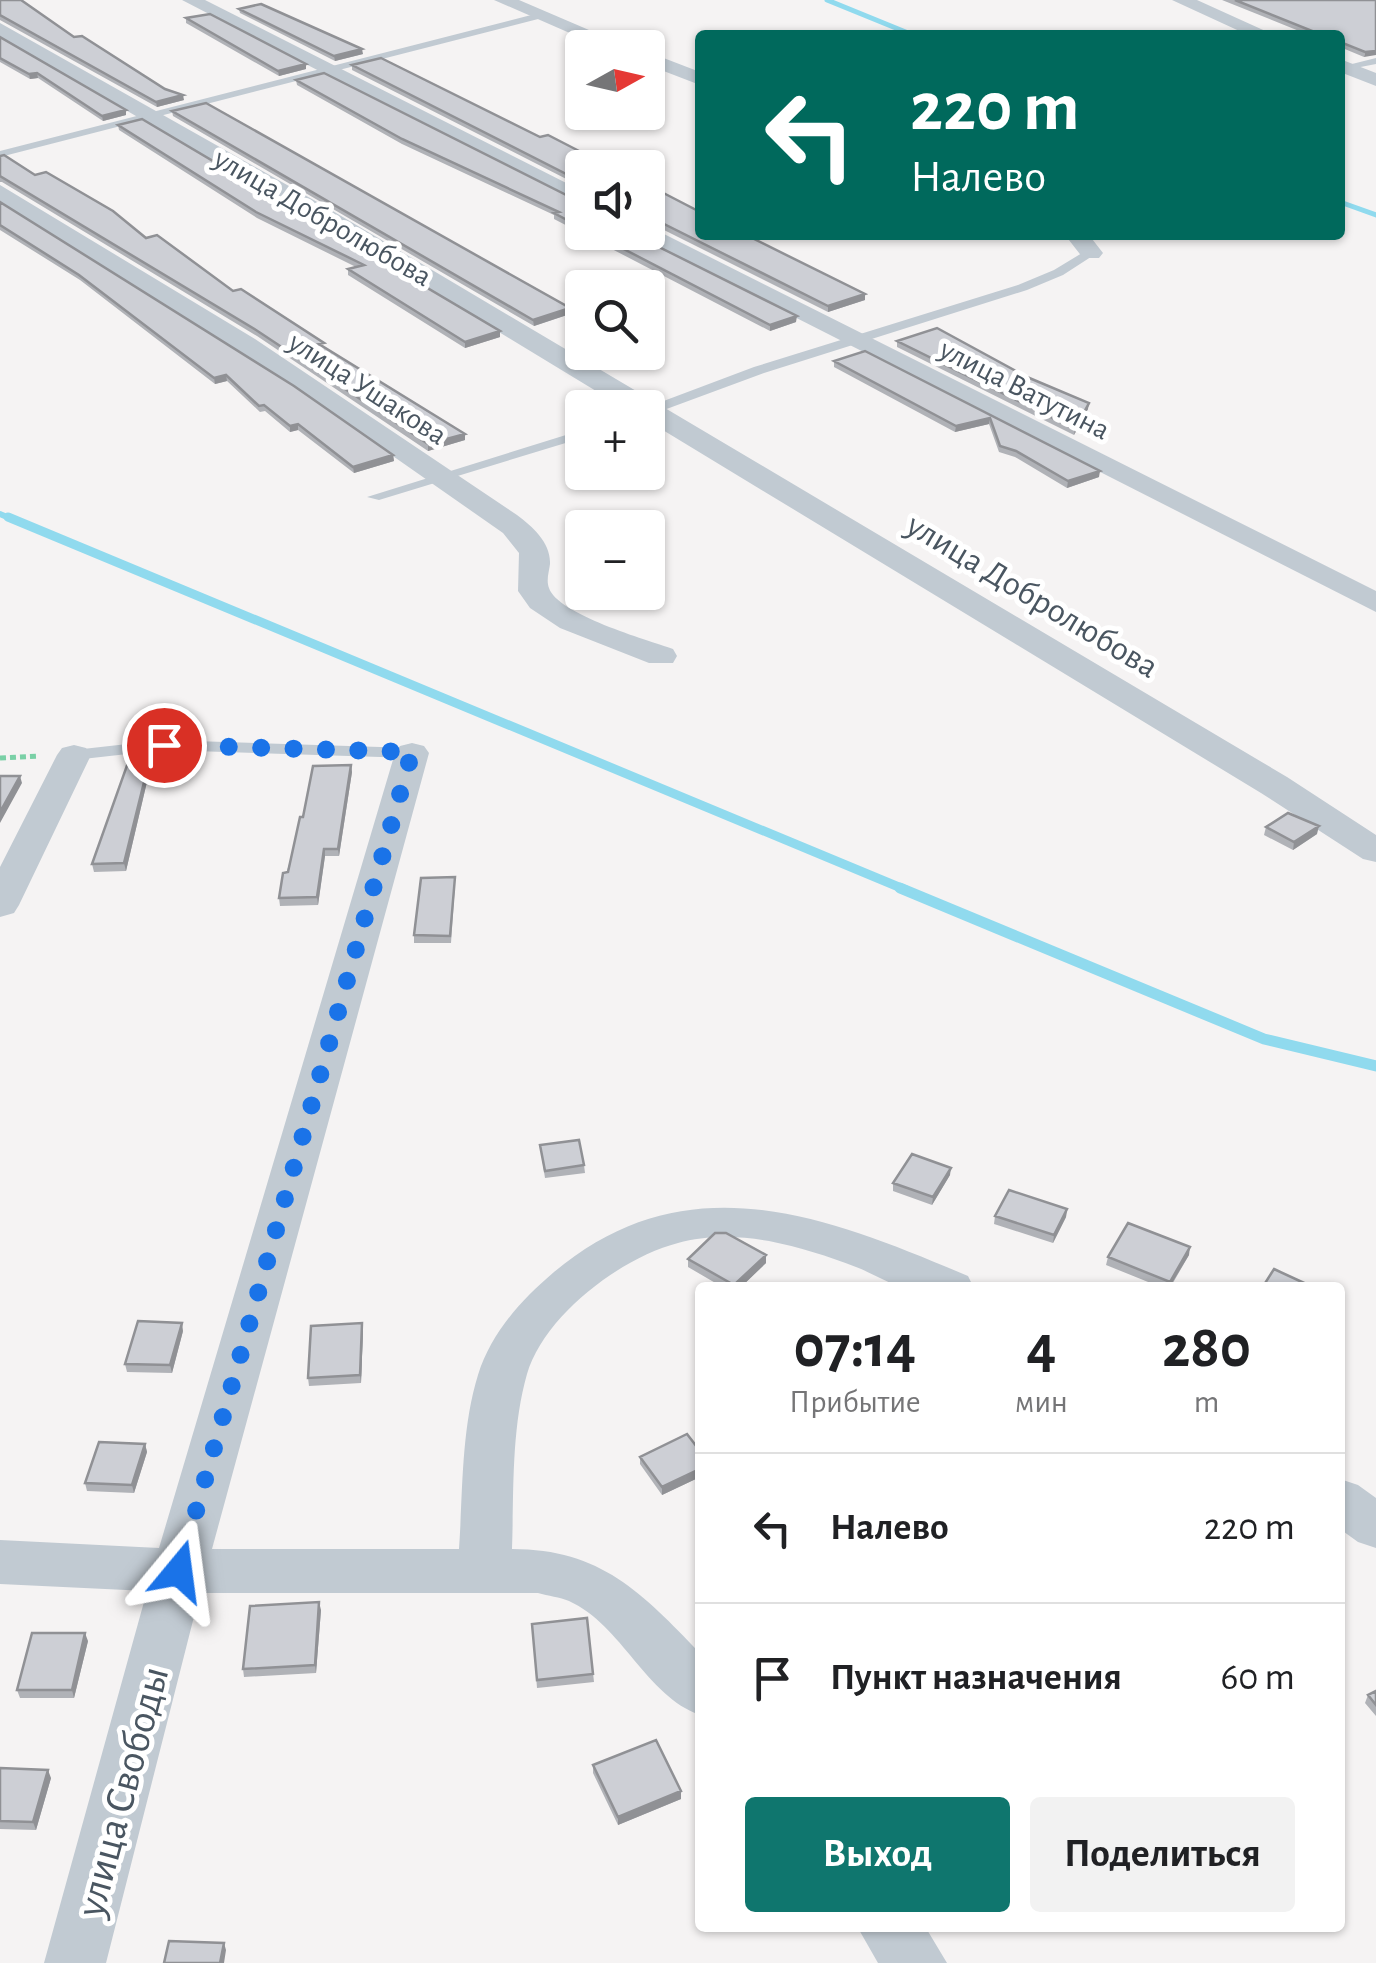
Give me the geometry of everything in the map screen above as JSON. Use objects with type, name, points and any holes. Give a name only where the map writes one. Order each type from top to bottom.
[{"type":"street","points":[[191,0],[565,191]]},
{"type":"street","points":[[503,0],[575,30]]},
{"type":"street","points":[[1181,0],[1252,30]]},
{"type":"street","name":"улица Добролюбова","points":[[0,30],[613,390]]},
{"type":"street","points":[[665,65],[695,77]]},
{"type":"street","points":[[1345,67],[1376,80]]},
{"type":"street","name":"улица Ушакова","points":[[0,192],[156,288],[444,476],[522,534],[534,554],[534,591],[543,604],[570,620],[661,656]]},
{"type":"street","name":"улица Ватутина","points":[[665,242],[1376,603]]},
{"type":"street","name":"улица Добролюбова","points":[[665,421],[1274,785],[1376,851]]},
{"type":"street","name":"улица Свободы","points":[[74,1963],[179,1571],[412,752]]},
{"type":"street","points":[[0,905],[74,756]]},
{"type":"street","points":[[484,1570],[497,1410],[510,1354],[547,1303],[608,1254],[665,1227],[734,1218],[844,1242],[937,1282]]},
{"type":"street","points":[[1345,1504],[1376,1527]]},
{"type":"street","points":[[0,1562],[179,1571],[538,1571],[587,1584],[636,1623],[695,1686]]},
{"type":"street","points":[[891,1932],[916,1963]]},
{"type":"lane","points":[[0,154],[539,16]]},
{"type":"lane","points":[[1345,66],[1376,61]]},
{"type":"lane","points":[[665,404],[1023,287],[1073,267],[1084,244]]},
{"type":"lane","points":[[374,497],[565,439]]},
{"type":"lane","points":[[74,756],[164,745],[412,752]]},
{"type":"building","points":[[0,0],[21,0],[74,37],[82,36],[165,89],[183,95],[156,102],[0,15]]},
{"type":"building","points":[[1235,0],[1376,0],[1376,51],[1365,52],[1345,44],[1345,30],[1310,30]]},
{"type":"building","points":[[261,4],[362,49],[334,56],[239,9]]},
{"type":"building","points":[[210,14],[306,64],[278,71],[186,18]]},
{"type":"building","points":[[0,37],[126,110],[102,116],[37,73],[29,74],[0,58]]},
{"type":"building","points":[[381,58],[540,137],[548,135],[577,150],[565,150],[565,173],[352,65]]},
{"type":"building","points":[[324,73],[565,194],[565,219],[554,213],[559,212],[402,139],[296,80]]},
{"type":"building","points":[[206,103],[565,305],[565,310],[533,320],[172,111]]},
{"type":"building","points":[[142,119],[500,331],[465,342],[348,269],[364,265],[256,212],[118,125]]},
{"type":"building","points":[[0,156],[35,175],[46,172],[113,211],[146,238],[157,235],[233,291],[241,289],[324,343],[319,344],[465,434],[428,444],[256,330],[0,176]]},
{"type":"building","points":[[665,194],[695,209],[695,240],[665,224]]},
{"type":"building","points":[[0,202],[294,386],[393,455],[353,467],[298,424],[290,426],[264,405],[259,406],[226,375],[214,378],[79,275],[0,225]]},
{"type":"building","points":[[696,240],[756,240],[865,294],[828,306]]},
{"type":"building","points":[[626,250],[665,250],[797,316],[770,325]]},
{"type":"building","points":[[937,328],[1027,377],[1089,403],[1075,429],[897,341]]},
{"type":"building","points":[[865,351],[1100,471],[1068,481],[1000,446],[990,418],[956,426],[834,361]]},
{"type":"building","points":[[130,757],[149,762],[124,863],[92,864]]},
{"type":"building","points":[[351,765],[338,849],[324,849],[317,897],[279,898],[283,873],[288,872],[303,817],[313,766]]},
{"type":"building","points":[[0,776],[20,776],[0,812]]},
{"type":"building","points":[[1288,813],[1319,826],[1294,842],[1266,827]]},
{"type":"building","points":[[455,877],[450,936],[414,935],[421,878]]},
{"type":"building","points":[[579,1140],[584,1165],[545,1171],[540,1145]]},
{"type":"building","points":[[912,1154],[951,1168],[933,1197],[893,1183]]},
{"type":"building","points":[[1009,1190],[1067,1209],[1054,1235],[995,1216]]},
{"type":"building","points":[[1128,1223],[1190,1247],[1170,1282],[1108,1257]]},
{"type":"building","points":[[715,1233],[726,1233],[766,1255],[737,1282],[729,1282],[688,1259]]},
{"type":"building","points":[[1274,1269],[1302,1282],[1266,1282]]},
{"type":"building","points":[[138,1321],[182,1323],[170,1365],[125,1364]]},
{"type":"building","points":[[362,1323],[360,1375],[308,1378],[311,1326]]},
{"type":"building","points":[[687,1434],[695,1444],[695,1471],[662,1487],[640,1457]]},
{"type":"building","points":[[99,1442],[145,1444],[132,1485],[85,1483]]},
{"type":"building","points":[[319,1602],[315,1665],[243,1669],[250,1606]]},
{"type":"building","points":[[587,1618],[593,1674],[537,1680],[532,1624]]},
{"type":"building","points":[[32,1633],[85,1633],[72,1690],[17,1690]]},
{"type":"building","points":[[656,1740],[681,1791],[618,1817],[593,1765]]},
{"type":"building","points":[[0,1768],[48,1770],[33,1822],[0,1821]]},
{"type":"building","points":[[169,1941],[224,1943],[220,1963],[164,1963]]},
{"type":"waterway","points":[[827,0],[901,30]]},
{"type":"waterway","points":[[1345,204],[1376,215]]},
{"type":"waterway","points":[[0,514],[14,520]]},
{"type":"waterway","points":[[8,517],[906,890]]},
{"type":"waterway","points":[[900,888],[1264,1039],[1376,1066]]},
{"type":"route","points":[[164,745],[412,752],[179,1571]]}]
